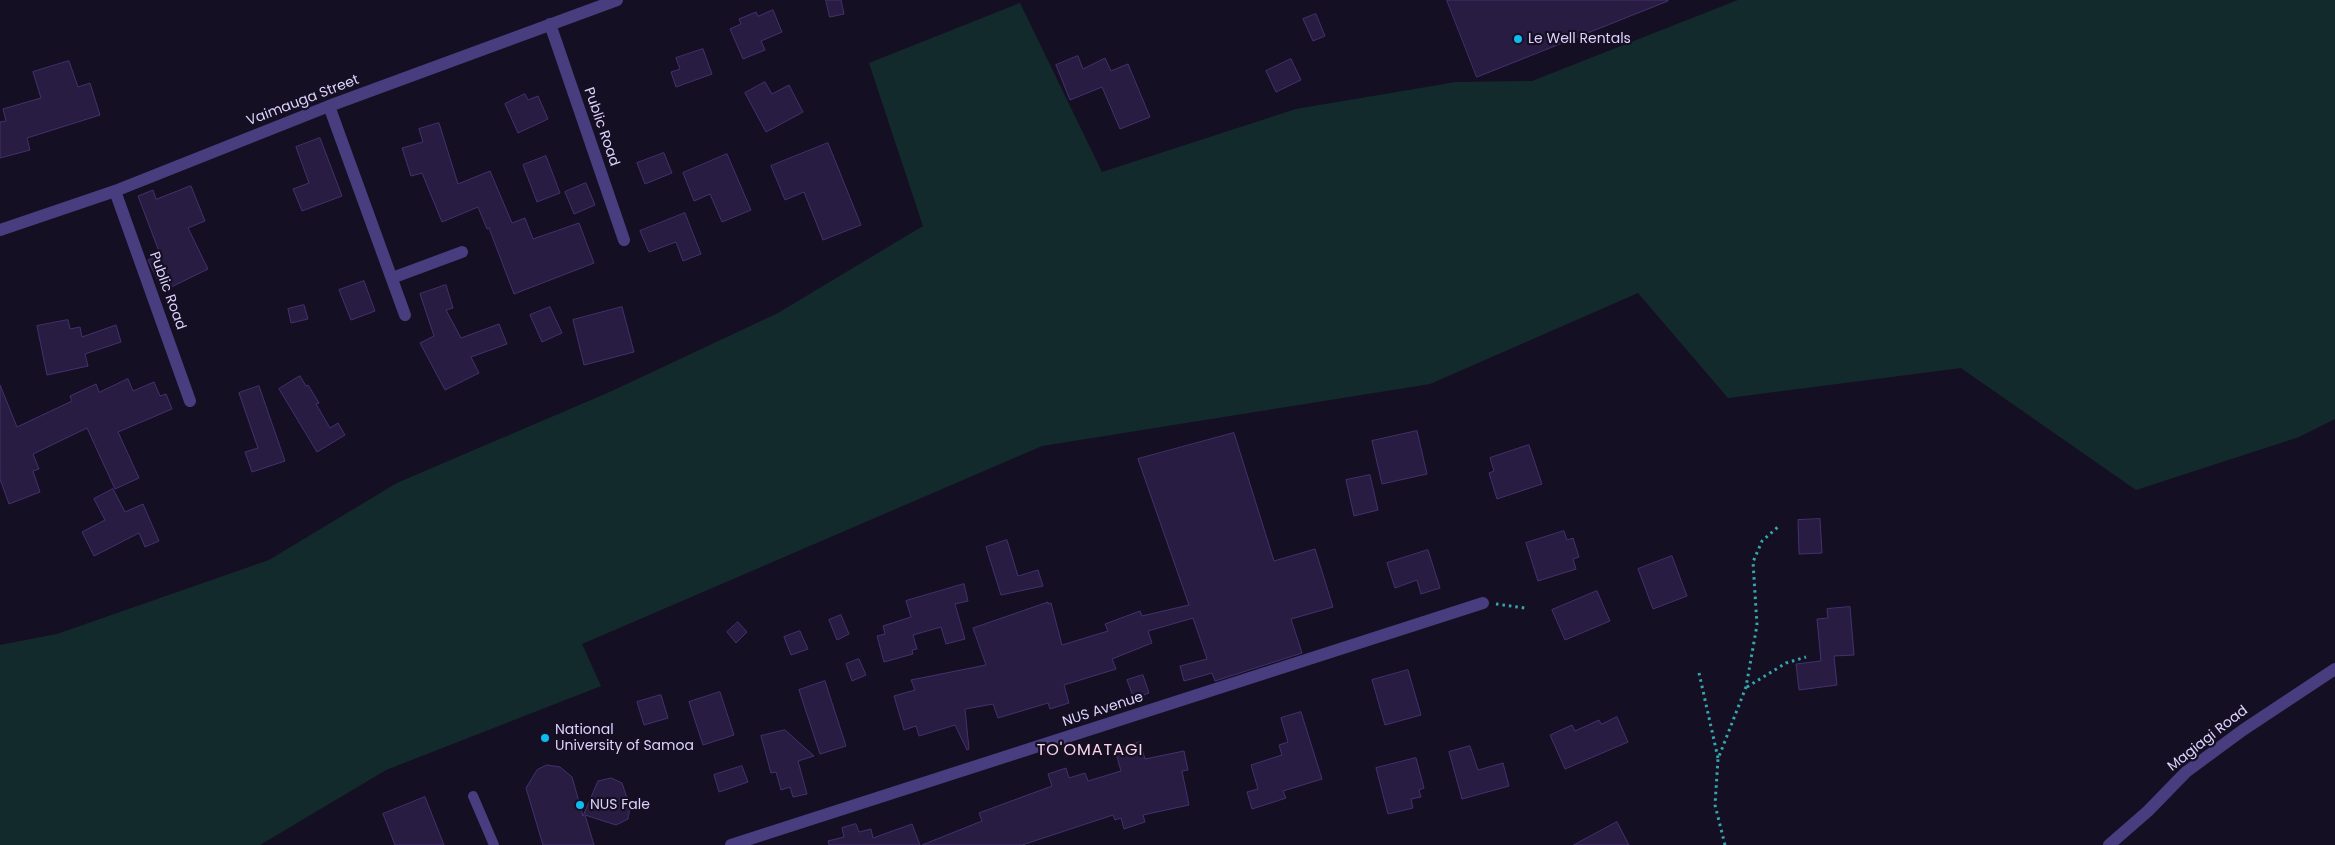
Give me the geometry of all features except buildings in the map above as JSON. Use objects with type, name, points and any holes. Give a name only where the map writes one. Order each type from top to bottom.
[{"type":"street","name":"Vaimauga Street","points":[[0,230],[115,191],[329,106],[617,0]]},
{"type":"street","name":"Public Road","points":[[550,24],[624,240]]},
{"type":"street","points":[[329,106],[405,315]]},
{"type":"street","name":"Public Road","points":[[115,191],[190,401]]},
{"type":"street","points":[[392,278],[462,252]]},
{"type":"street","name":"NUS Avenue","points":[[732,845],[1483,602]]},
{"type":"street","name":"Magiagi Road","points":[[2108,845],[2148,811],[2186,772],[2243,730],[2335,669]]},
{"type":"lane","points":[[473,796],[494,845]]},
{"type":"path","points":[[1718,759],[1746,687],[1757,625],[1753,562],[1762,541],[1779,526]]},
{"type":"path","points":[[1483,602],[1525,608]]},
{"type":"path","points":[[1746,687],[1786,663],[1806,657]]},
{"type":"path","points":[[1699,673],[1718,759],[1715,805],[1724,845]]},
{"type":"green space","points":[[1738,0],[2335,0],[2335,419],[2299,437],[2136,490],[1961,368],[1728,398],[1638,293],[1430,384],[1042,446],[582,644],[601,686],[386,770],[260,845],[0,845],[0,645],[57,634],[269,560],[397,483],[612,391],[778,313],[923,226],[869,63],[1020,3],[1102,172],[1296,109],[1456,82],[1532,81]]},
{"type":"place","name":"Le Well Rentals","points":[[1518,39]]},
{"type":"place","name":"National University of Samoa","points":[[545,738]]},
{"type":"place","name":"NUS Fale","points":[[580,805]]},
{"type":"district","name":"TO'OMATAGI","points":[[1090,751]]}]
